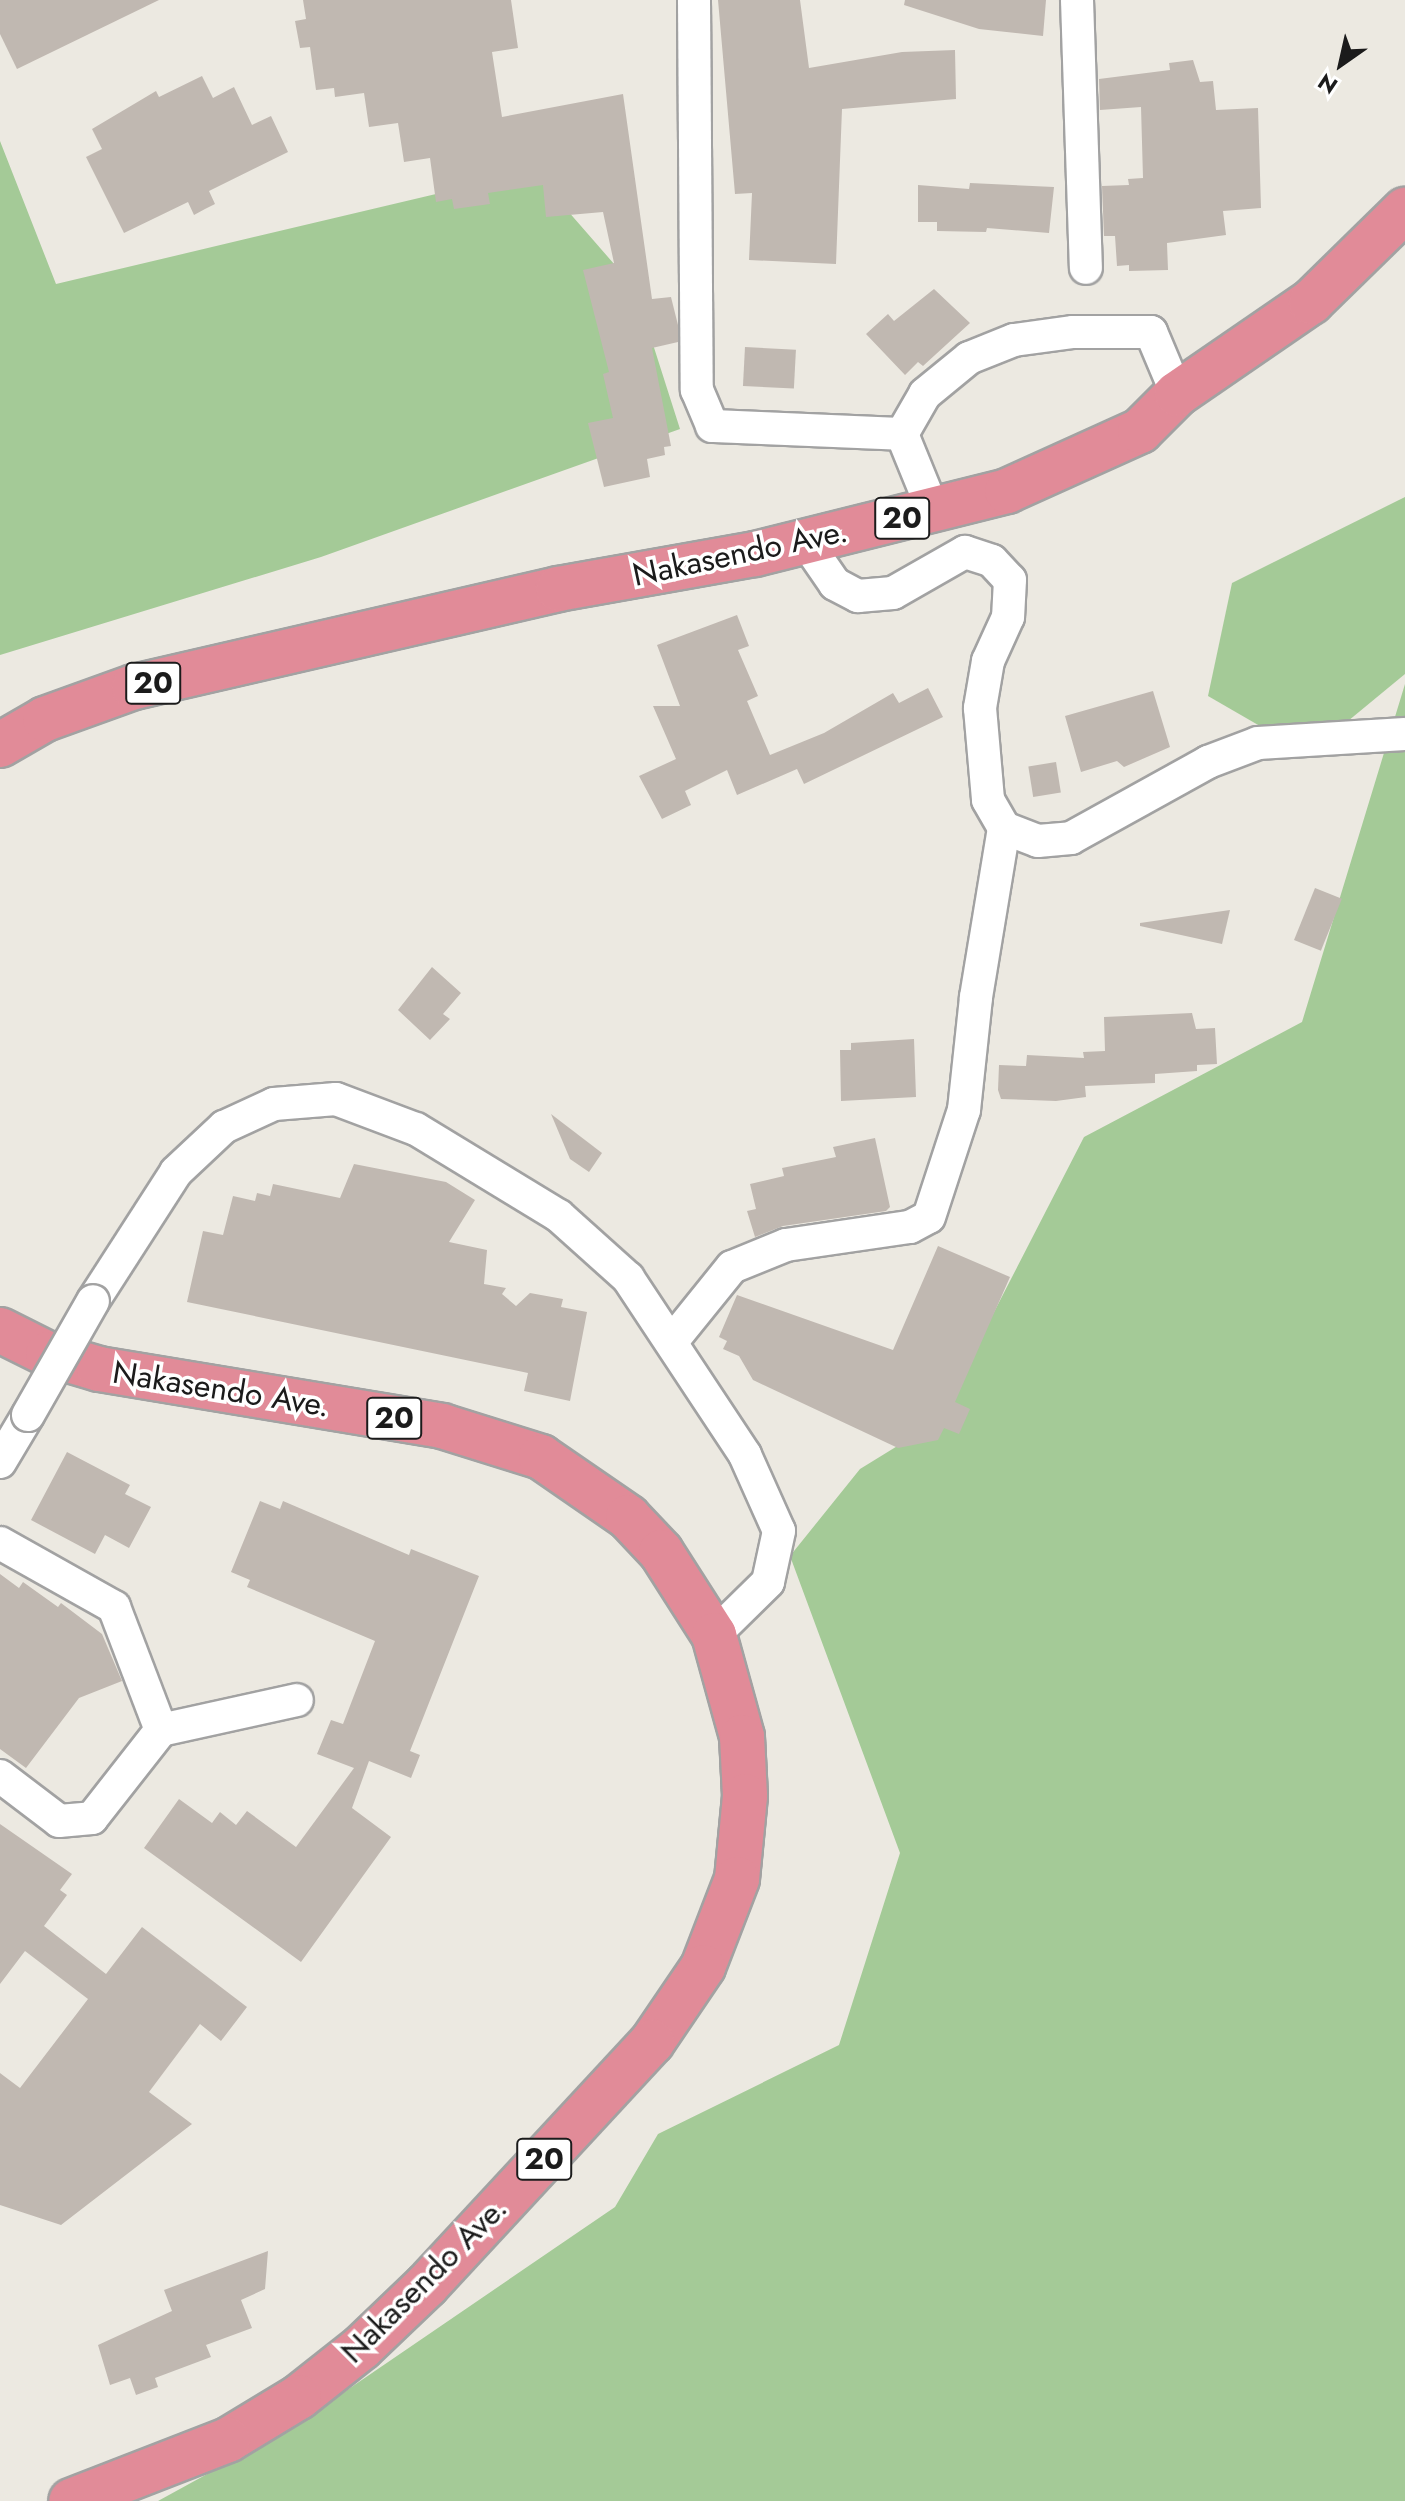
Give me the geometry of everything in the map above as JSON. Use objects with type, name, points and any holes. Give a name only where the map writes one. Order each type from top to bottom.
[{"type":"highway","name":"Nakasendo Ave.","points":[[0,745],[45,719],[134,687],[558,589],[806,542],[1007,491],[1127,438],[1177,394],[1311,302],[1405,210]]},
{"type":"highway","name":"Nakasendo Ave.","points":[[0,1330],[48,1354],[99,1369],[442,1426],[541,1457],[628,1517],[661,1552],[714,1635],[742,1737],[745,1796],[737,1879],[703,1967],[652,2042],[427,2285],[349,2358],[299,2397],[228,2440],[71,2501]]},
{"type":"street","points":[[694,0],[697,390],[712,426],[902,434]]},
{"type":"street","points":[[1077,0],[1086,268]]},
{"type":"street","points":[[902,434],[925,394],[969,358],[1014,340],[1073,332],[1151,332],[1177,394]]},
{"type":"street","points":[[902,434],[933,510]]},
{"type":"street","points":[[673,1340],[732,1267],[786,1245],[910,1227],[929,1217],[964,1110],[976,997],[1004,828],[988,800],[980,708],[988,661],[1008,617],[1010,580],[992,561],[965,552],[893,593],[858,596],[835,584],[806,542]]},
{"type":"street","points":[[1004,828],[1038,841],[1071,838],[1208,762],[1258,743],[1405,734]]},
{"type":"street","points":[[0,1462],[93,1301],[176,1172],[224,1127],[274,1104],[336,1099],[416,1129],[559,1216],[628,1278],[673,1340],[745,1455],[779,1531],[768,1582],[714,1635]]},
{"type":"street","points":[[0,1543],[114,1607],[161,1730]]},
{"type":"street","points":[[0,1776],[59,1821],[92,1818],[161,1730],[297,1700]]},
{"type":"green space","points":[[0,141],[56,284],[533,171],[635,288],[680,429],[321,557],[0,655]]},
{"type":"green space","points":[[1405,497],[1405,674],[1308,754],[1208,696],[1232,583]]},
{"type":"green space","points":[[1405,684],[1405,2501],[158,2501],[293,2427],[615,2207],[658,2134],[839,2045],[900,1853],[790,1556],[860,1469],[938,1421],[1084,1137],[1302,1022]]},
{"type":"building","points":[[0,0],[159,0],[17,69],[0,34]]},
{"type":"building","points":[[303,0],[511,0],[518,48],[492,52],[502,117],[623,94],[652,299],[671,297],[678,325],[678,342],[652,348],[671,446],[664,447],[665,455],[647,459],[650,477],[604,487],[588,423],[613,418],[603,374],[609,372],[583,270],[614,263],[603,212],[546,217],[543,185],[488,193],[490,204],[454,209],[452,199],[436,202],[430,158],[404,162],[398,123],[369,127],[364,93],[335,97],[334,88],[316,90],[310,47],[300,48],[295,21],[306,19]]},
{"type":"building","points":[[718,0],[800,0],[809,68],[902,52],[955,50],[956,99],[842,109],[836,264],[749,260],[752,193],[735,194]]},
{"type":"building","points":[[905,0],[1046,0],[1043,36],[979,29],[904,5]]},
{"type":"building","points":[[1193,60],[1200,82],[1213,81],[1216,110],[1258,108],[1261,208],[1223,211],[1226,235],[1167,243],[1168,270],[1129,271],[1129,265],[1117,266],[1115,236],[1104,236],[1102,186],[1129,185],[1128,179],[1143,178],[1141,107],[1100,110],[1099,79],[1170,70],[1169,63]]},
{"type":"building","points":[[202,76],[213,98],[234,87],[252,125],[271,116],[288,152],[209,191],[215,204],[194,215],[188,202],[124,233],[86,157],[102,149],[92,129],[156,91],[159,97]]},
{"type":"building","points":[[970,183],[1054,187],[1049,233],[987,228],[986,232],[937,231],[937,222],[918,222],[918,185],[969,189]]},
{"type":"building","points":[[934,289],[970,323],[923,366],[918,362],[905,375],[866,334],[888,314],[894,321]]},
{"type":"building","points":[[745,347],[796,350],[794,389],[743,386]]},
{"type":"building","points":[[737,615],[749,646],[738,650],[758,696],[747,701],[770,755],[824,733],[893,693],[899,703],[928,688],[943,717],[804,784],[797,769],[737,795],[727,770],[685,791],[691,805],[662,819],[639,776],[676,759],[653,706],[680,706],[657,645]]},
{"type":"building","points":[[1153,691],[1170,747],[1124,767],[1117,761],[1081,772],[1065,716]]},
{"type":"building","points":[[1056,762],[1061,793],[1033,797],[1028,766]]},
{"type":"building","points":[[1315,888],[1342,899],[1321,951],[1294,940]]},
{"type":"building","points":[[1230,910],[1222,944],[1140,926],[1140,923]]},
{"type":"building","points":[[432,967],[461,993],[443,1014],[450,1019],[430,1040],[398,1010]]},
{"type":"building","points":[[1192,1013],[1196,1029],[1215,1028],[1217,1064],[1197,1065],[1197,1071],[1155,1074],[1155,1083],[1085,1086],[1086,1097],[1056,1101],[1001,1099],[998,1090],[999,1065],[1026,1066],[1027,1055],[1084,1058],[1083,1052],[1105,1051],[1104,1017]]},
{"type":"building","points":[[914,1039],[916,1097],[841,1101],[840,1050],[851,1050],[851,1043]]},
{"type":"building","points":[[551,1114],[602,1153],[589,1172],[570,1159]]},
{"type":"building","points":[[875,1138],[890,1207],[886,1211],[783,1226],[755,1237],[747,1211],[756,1209],[750,1184],[784,1176],[782,1168],[836,1157],[833,1147]]},
{"type":"building","points":[[354,1164],[446,1182],[475,1200],[449,1242],[487,1250],[484,1284],[506,1288],[502,1294],[516,1306],[530,1293],[563,1299],[561,1307],[587,1312],[570,1401],[524,1391],[528,1373],[187,1302],[203,1231],[223,1235],[233,1196],[255,1201],[257,1193],[270,1196],[273,1184],[340,1198]]},
{"type":"building","points":[[938,1246],[1010,1277],[955,1402],[970,1409],[959,1434],[944,1428],[938,1440],[898,1448],[753,1380],[739,1356],[723,1349],[727,1341],[719,1337],[737,1295],[893,1350]]},
{"type":"building","points":[[67,1452],[130,1485],[125,1494],[151,1507],[129,1548],[105,1535],[95,1554],[31,1520]]},
{"type":"building","points":[[260,1501],[280,1509],[283,1501],[409,1555],[411,1549],[479,1576],[410,1751],[420,1755],[411,1778],[369,1761],[352,1808],[391,1837],[301,1962],[144,1848],[179,1799],[212,1823],[220,1812],[236,1825],[247,1811],[296,1847],[354,1768],[317,1754],[331,1720],[343,1724],[375,1641],[247,1587],[250,1580],[231,1572]]},
{"type":"building","points":[[0,1574],[19,1588],[23,1582],[58,1607],[61,1603],[102,1634],[122,1681],[79,1698],[26,1768],[0,1749]]},
{"type":"building","points":[[0,1824],[72,1874],[60,1890],[67,1895],[44,1926],[106,1974],[142,1927],[247,2007],[221,2041],[200,2024],[149,2092],[192,2124],[61,2225],[0,2205],[0,2073],[20,2088],[88,1999],[25,1951],[0,1984]]},
{"type":"building","points":[[268,2251],[265,2289],[241,2300],[252,2328],[206,2345],[211,2357],[155,2378],[158,2387],[136,2395],[130,2378],[110,2385],[98,2345],[172,2311],[164,2290]]}]
